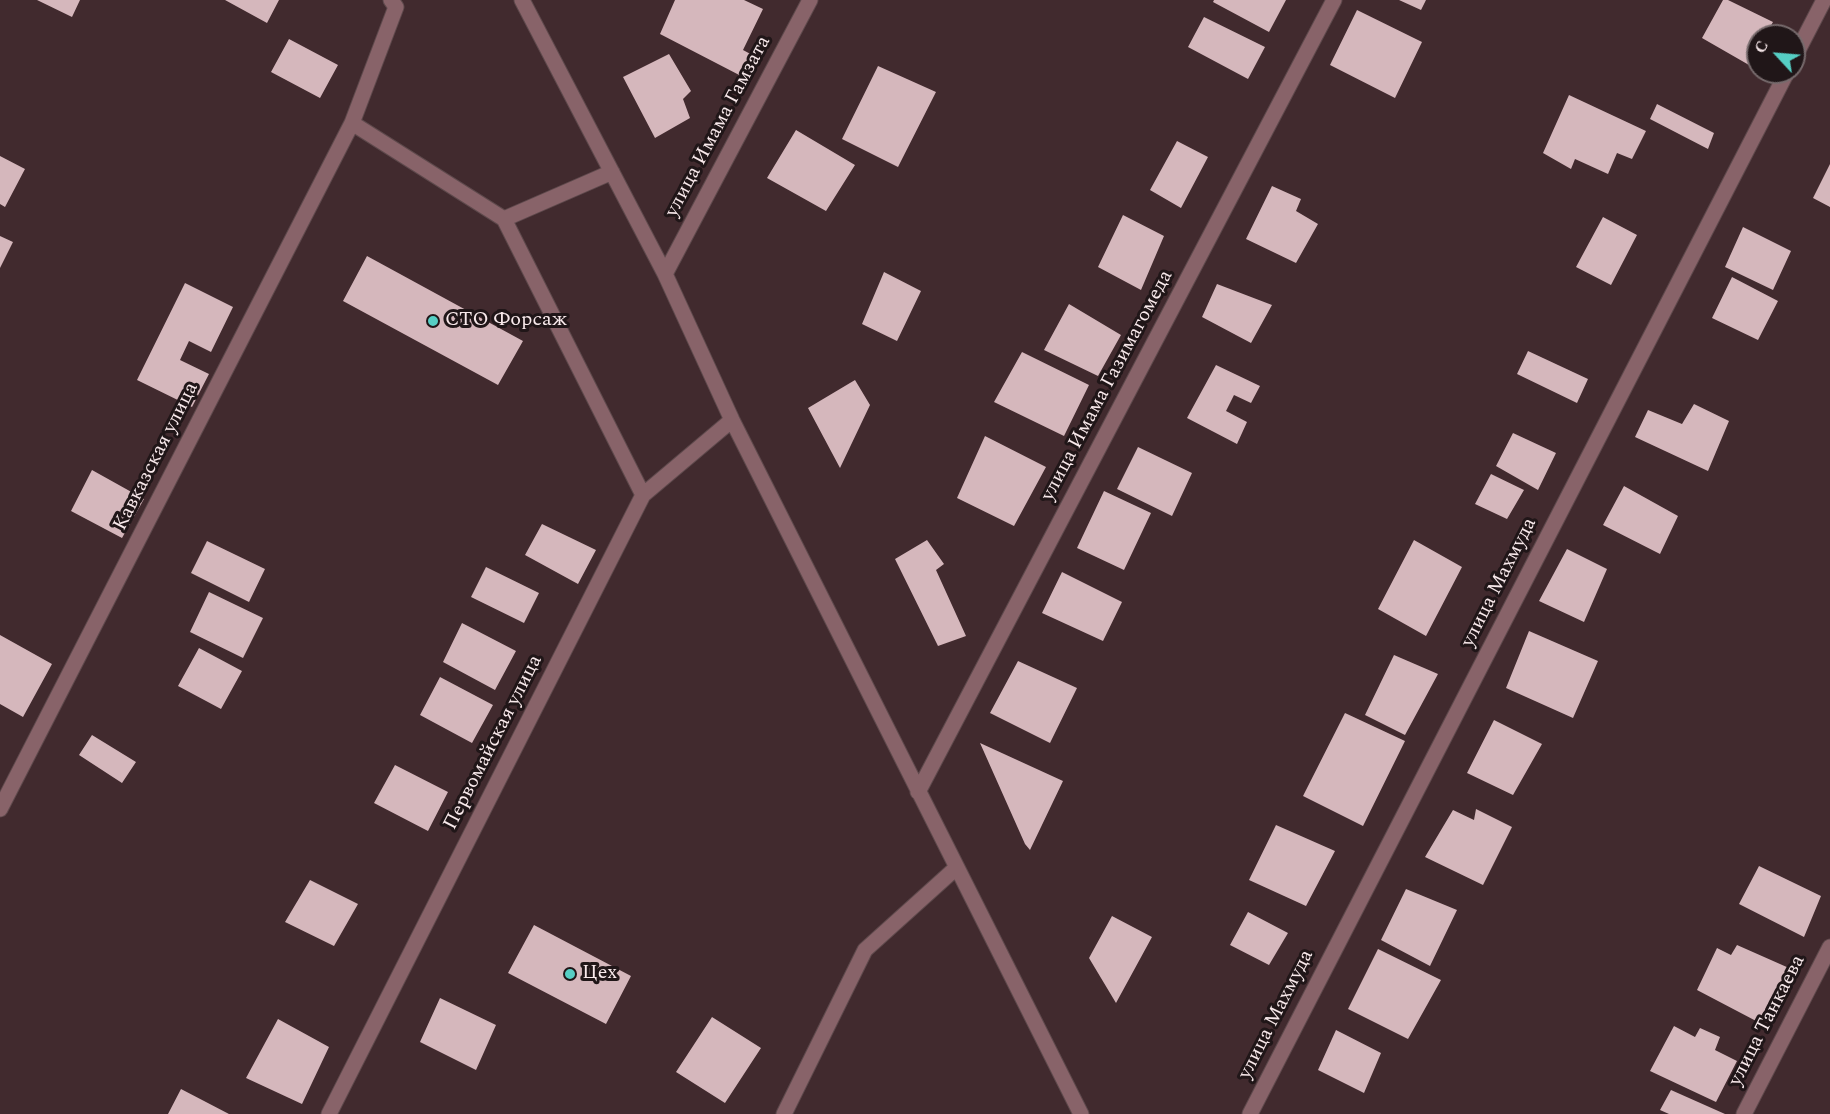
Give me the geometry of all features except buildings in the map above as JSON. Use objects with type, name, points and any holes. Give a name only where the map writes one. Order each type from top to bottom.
[{"type":"street","points":[[522,0],[666,274],[732,420],[1081,1114]]},
{"type":"street","name":"улица Имама Гамзата","points":[[666,274],[810,0]]},
{"type":"street","name":"улица Имама Газимагомеда","points":[[918,792],[1334,0]]},
{"type":"street","points":[[1806,35],[1824,0]]},
{"type":"street","name":"Кавказская улица","points":[[0,809],[352,123],[398,2]]},
{"type":"street","name":"улица Махмуда","points":[[1250,1114],[1781,84]]},
{"type":"street","points":[[352,123],[504,219],[643,495]]},
{"type":"street","points":[[504,219],[612,172]]},
{"type":"street","name":"Первомайская улица","points":[[329,1114],[643,495],[732,420]]},
{"type":"street","points":[[784,1114],[865,950],[956,868]]},
{"type":"street","name":"улица Танкаева","points":[[1744,1114],[1830,947]]},
{"type":"place","name":"СТО Форсаж","points":[[433,321]]},
{"type":"place","name":"Цех","points":[[570,974]]}]
